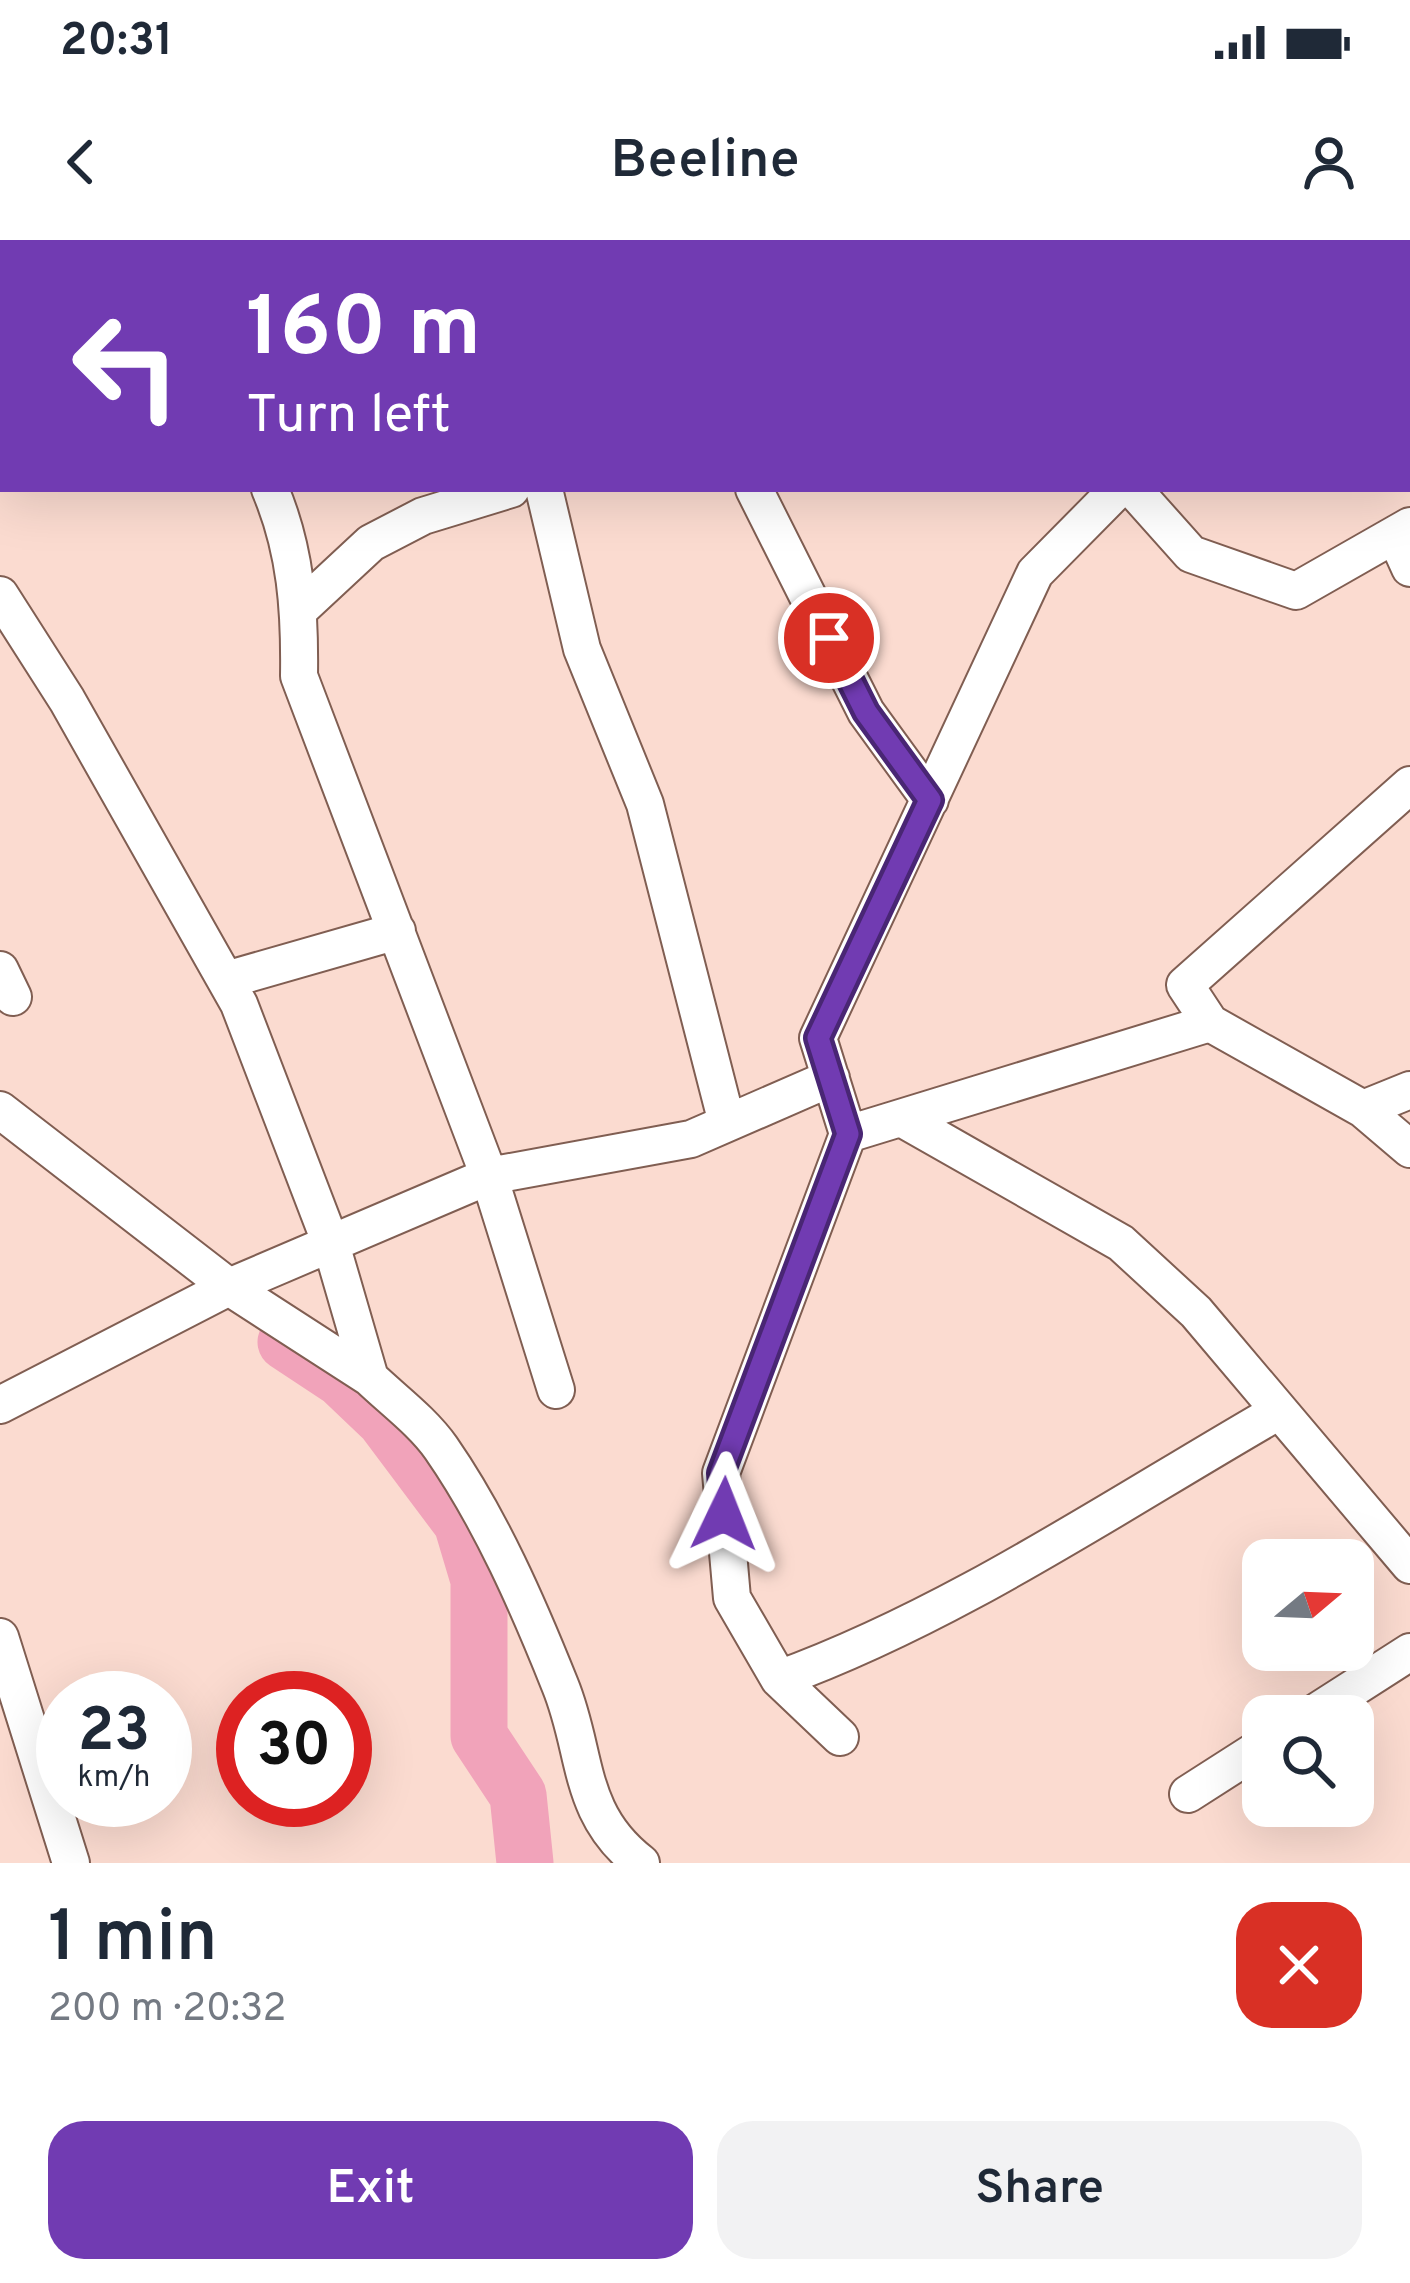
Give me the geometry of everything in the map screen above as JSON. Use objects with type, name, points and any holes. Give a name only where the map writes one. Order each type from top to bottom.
[{"type":"street","points":[[270,492],[288,531],[300,609],[299,676],[489,1176],[556,1390]]},
{"type":"street","points":[[300,609],[417,503],[491,492]]},
{"type":"street","points":[[545,492],[582,649],[645,804],[727,1123]]},
{"type":"street","points":[[756,492],[866,712],[930,800]]},
{"type":"street","points":[[840,1737],[779,1679],[732,1598],[721,1473],[848,1134],[818,1038],[1035,573],[1115,492]]},
{"type":"street","points":[[1136,492],[1191,554],[1296,591],[1402,530],[1410,568]]},
{"type":"street","points":[[0,595],[67,700],[226,980],[332,1244],[370,1378]]},
{"type":"street","points":[[1410,785],[1185,985],[1210,1023],[1363,1109],[1410,1149]]},
{"type":"street","points":[[226,980],[397,931]]},
{"type":"street","points":[[848,1134],[1210,1023]]},
{"type":"street","points":[[0,1405],[229,1287],[489,1176],[691,1139],[831,1078]]},
{"type":"street","points":[[1363,1109],[1410,1090]]},
{"type":"street","points":[[0,1110],[229,1287],[370,1378],[440,1445],[500,1551],[563,1691],[586,1788],[613,1842],[641,1863]]},
{"type":"street","points":[[905,1120],[1121,1244],[1196,1312],[1410,1565]]},
{"type":"street","points":[[779,1679],[844,1656],[909,1622],[1279,1411]]},
{"type":"street","points":[[0,1637],[16,1757],[71,1863]]},
{"type":"street","points":[[1343,1695],[1410,1652]]},
{"type":"street","points":[[1188,1794],[1242,1759]]},
{"type":"waterway","points":[[286,1342],[342,1379],[384,1419],[462,1523],[479,1580],[479,1736],[518,1795],[525,1863]]},
{"type":"route","points":[[724,1514],[721,1473],[848,1134],[818,1038],[930,800],[866,712],[829,638]]}]
